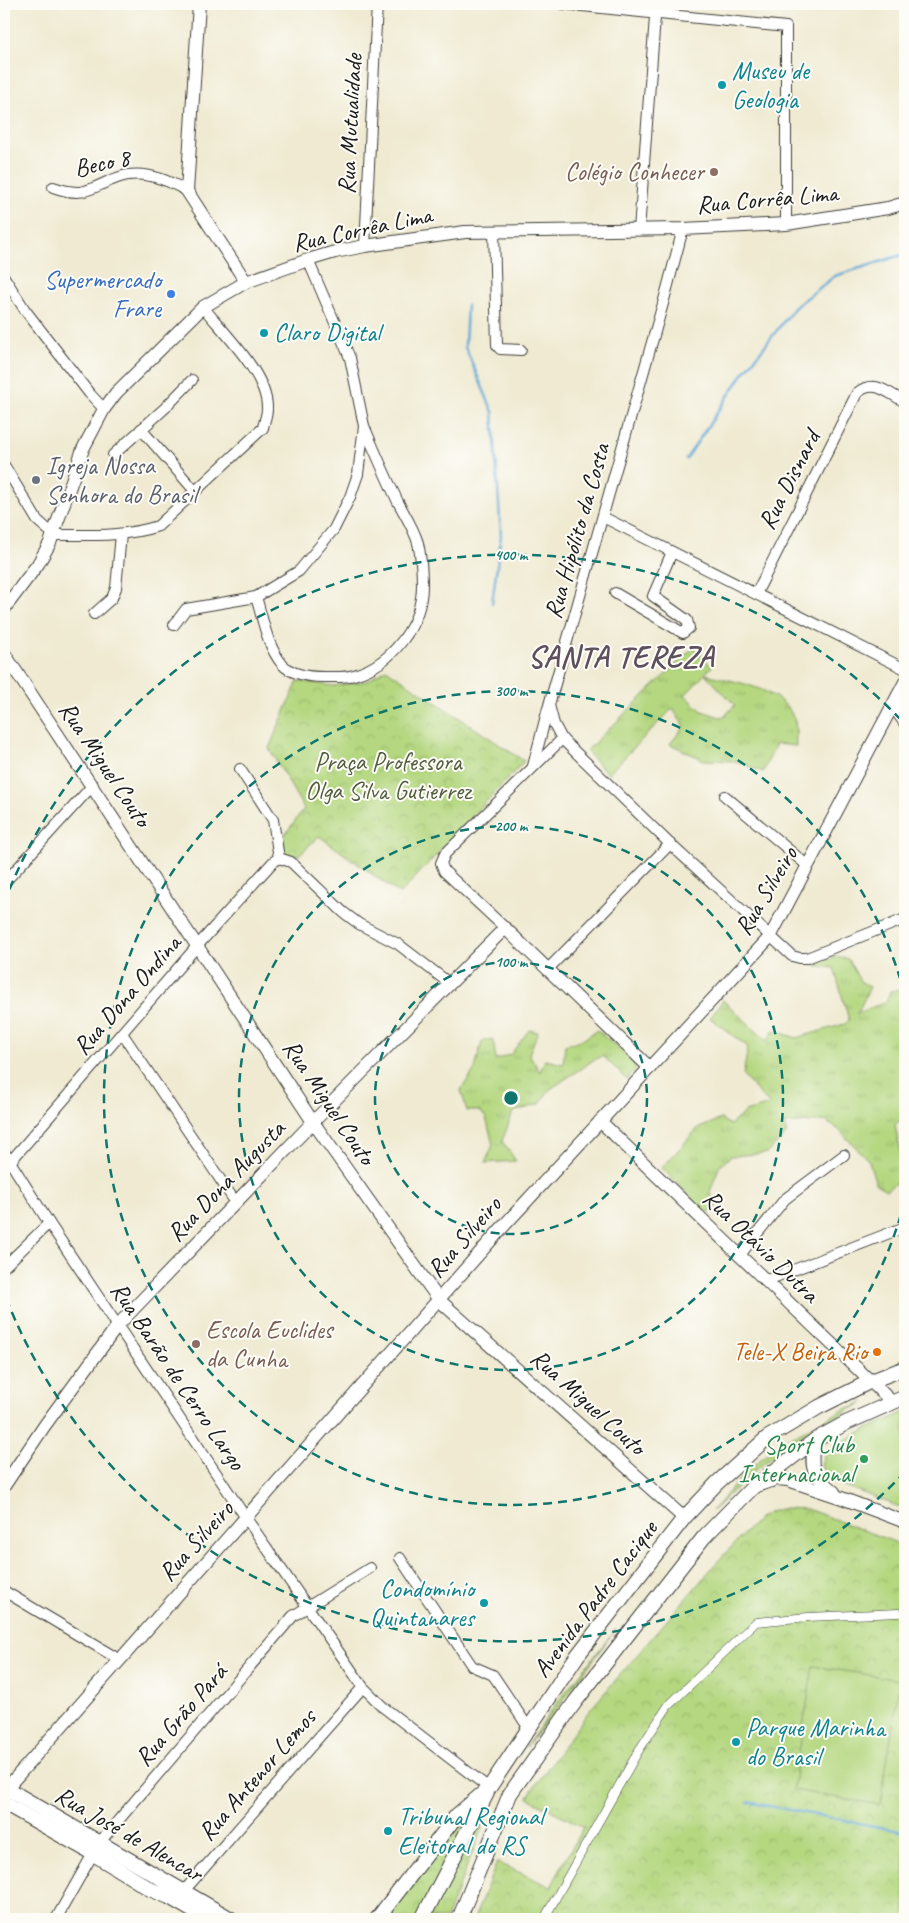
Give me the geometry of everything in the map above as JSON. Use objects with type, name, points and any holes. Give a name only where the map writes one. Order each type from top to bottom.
[{"type":"main road","name":"Avenida Padre Cacique","points":[[377,1919],[457,1815],[489,1788],[577,1656],[684,1518],[717,1483],[767,1438],[819,1407],[869,1382],[905,1368]]},
{"type":"main road","name":"Avenida Padre Cacique","points":[[459,1919],[510,1794],[575,1702],[704,1537],[752,1488],[815,1440],[846,1423],[905,1397]]},
{"type":"main road","points":[[422,1919],[489,1788]]},
{"type":"main road","name":"Rua José de Alencar","points":[[4,1792],[96,1848],[183,1892],[231,1919]]},
{"type":"main road","name":"Rua José de Alencar","points":[[96,1848],[150,1889],[169,1897],[207,1919]]},
{"type":"street","points":[[199,4],[187,191],[246,282]]},
{"type":"street","name":"Rua Mutualidade","points":[[365,246],[377,4]]},
{"type":"street","points":[[563,4],[655,8],[786,27],[786,224]]},
{"type":"street","points":[[639,230],[655,8]]},
{"type":"street","name":"Beco 8","points":[[53,187],[70,193],[83,192],[129,174],[149,176],[173,183],[187,191]]},
{"type":"street","name":"Rua Corrêa Lima","points":[[4,609],[38,564],[54,535],[83,449],[104,409],[116,393],[203,307],[246,282],[308,260],[365,246],[465,232],[683,229],[786,224],[888,208],[905,203]]},
{"type":"street","name":"Rua Hipólito da Costa","points":[[533,767],[683,229]]},
{"type":"street","points":[[494,232],[498,345],[500,349],[521,350]]},
{"type":"street","points":[[256,597],[272,648],[283,665],[300,675],[313,677],[352,676],[370,670],[401,644],[410,629],[418,609],[422,587],[418,542],[364,426],[350,358],[308,260]]},
{"type":"street","points":[[4,277],[25,310],[104,409]]},
{"type":"street","points":[[4,465],[37,520],[54,535],[121,534],[142,532],[158,526],[263,428],[267,410],[265,392],[258,374],[203,307]]},
{"type":"street","points":[[113,456],[192,380]]},
{"type":"street","name":"Rua Disnard","points":[[756,594],[857,393],[864,386],[875,386],[905,402]]},
{"type":"street","points":[[174,625],[186,609],[256,597],[300,571],[334,529],[350,497],[358,474],[364,426]]},
{"type":"street","points":[[141,429],[194,491]]},
{"type":"street","points":[[603,517],[905,670]]},
{"type":"street","points":[[94,614],[112,598],[116,588],[121,534]]},
{"type":"street","points":[[615,593],[683,633],[689,628],[687,620],[654,596],[672,552]]},
{"type":"street","name":"Rua Miguel Couto","points":[[4,653],[93,785],[313,1122],[439,1300],[684,1518]]},
{"type":"street","name":"Rua Silveiro","points":[[4,1792],[500,1230],[770,937],[905,682]]},
{"type":"street","points":[[549,705],[554,724],[562,740],[670,844],[792,956],[807,958],[905,919]]},
{"type":"street","points":[[893,707],[905,724]]},
{"type":"street","points":[[562,740],[445,854],[441,863],[444,871],[549,968],[650,1068]]},
{"type":"street","points":[[240,769],[273,820],[279,858],[291,862],[343,912],[359,924],[398,944],[449,983]]},
{"type":"street","points":[[4,883],[93,785]]},
{"type":"street","points":[[725,796],[808,866]]},
{"type":"street","points":[[549,968],[670,844]]},
{"type":"street","name":"Rua Dona Ondina","points":[[10,1162],[198,945],[273,862],[279,858]]},
{"type":"street","name":"Rua Dona Augusta","points":[[4,1486],[45,1425],[118,1325],[313,1122],[505,928]]},
{"type":"street","points":[[122,1033],[236,1203]]},
{"type":"street","name":"Rua Otávio Dutra","points":[[600,1121],[869,1382],[892,1402]]},
{"type":"street","name":"Rua Barão de Cerro Largo","points":[[4,1152],[49,1223],[246,1518],[363,1687],[383,1707],[489,1788]]},
{"type":"street","points":[[740,1256],[785,1198],[844,1155]]},
{"type":"street","points":[[4,1267],[49,1223]]},
{"type":"street","points":[[765,1281],[905,1227]]},
{"type":"street","points":[[815,1440],[812,1465],[818,1480],[840,1497]]},
{"type":"street","points":[[752,1488],[768,1480],[778,1479],[840,1497],[905,1522]]},
{"type":"street","points":[[400,1558],[472,1666],[493,1675],[528,1727]]},
{"type":"street","name":"Rua Grão Pará","points":[[56,1919],[96,1848],[293,1616],[370,1568]]},
{"type":"street","points":[[4,1591],[120,1660]]},
{"type":"street","points":[[544,1919],[639,1750],[668,1706],[756,1622],[808,1617],[899,1613]]},
{"type":"street","name":"Rua Antenor Lemos","points":[[183,1892],[363,1687]]},
{"type":"green space","points":[[694,647],[712,667],[705,674],[758,688],[770,694],[781,701],[790,711],[796,725],[796,746],[776,744],[763,772],[736,761],[704,760],[670,744],[684,727],[673,708],[608,774],[586,751]],"holes":[[[705,674],[735,705],[723,718],[702,711],[685,695]]]},
{"type":"green space","name":"Praça Professora Olga Silva Gutierrez","points":[[386,669],[524,761],[400,894],[319,836],[298,856],[281,852],[279,842],[304,809],[269,748],[298,681],[334,686],[367,681]]},
{"type":"green space","points":[[836,956],[848,959],[860,981],[870,987],[857,1014],[887,1001],[890,991],[905,988],[905,1120],[899,1121],[895,1125],[905,1177],[886,1190],[876,1184],[869,1161],[838,1129],[825,1121],[784,1124],[787,1134],[767,1153],[731,1156],[719,1167],[710,1192],[717,1205],[712,1212],[704,1211],[662,1168],[697,1129],[721,1119],[730,1125],[745,1112],[770,1105],[743,1076],[748,1047],[710,1018],[723,1000],[767,1041],[774,1030],[796,1038],[845,1024],[849,1020],[834,968],[815,966]]},
{"type":"green space","points":[[529,1030],[538,1032],[529,1054],[540,1072],[545,1060],[563,1064],[565,1045],[584,1039],[597,1030],[632,1060],[636,1068],[627,1080],[603,1056],[595,1059],[549,1090],[540,1104],[513,1112],[502,1141],[516,1161],[485,1163],[493,1145],[486,1118],[480,1111],[467,1111],[461,1090],[475,1069],[482,1041],[493,1039],[496,1060],[511,1054]]},
{"type":"green space","points":[[864,1402],[786,1445],[752,1473],[712,1511],[749,1469],[780,1443],[845,1409]]},
{"type":"green space","name":"Sport Club Internacional","points":[[905,1412],[905,1509],[834,1482],[824,1473],[821,1465],[825,1452],[854,1435]]},
{"type":"green space","name":"Parque Marinha do Brasil","points":[[785,1508],[807,1509],[905,1546],[905,1919],[474,1919],[497,1862],[551,1887],[583,1827],[528,1798],[532,1790],[589,1711],[718,1561],[759,1518],[772,1511]]},
{"type":"green space","points":[[616,1629],[559,1706],[526,1747],[556,1704]]},
{"type":"green space","points":[[813,1666],[900,1680],[880,1805],[793,1790]]},
{"type":"green space","points":[[462,1818],[482,1828],[446,1919],[385,1919]]},
{"type":"waterway","points":[[686,459],[743,374],[795,307],[835,276],[905,254]]},
{"type":"waterway","points":[[467,305],[465,347],[493,412],[501,536],[492,603]]},
{"type":"waterway","points":[[748,1802],[905,1832]]},
{"type":"place","name":"Museu de Geologia","points":[[722,85]]},
{"type":"place","name":"Colégio Conhecer","points":[[714,172]]},
{"type":"place","name":"Supermercado Frare","points":[[171,294]]},
{"type":"place","name":"Claro Digital","points":[[264,333]]},
{"type":"place","name":"Igreja Nossa Senhora do Brasil","points":[[36,480]]},
{"type":"place","name":"Escola Euclides da Cunha","points":[[196,1344]]},
{"type":"place","name":"Tele-X Beira Rio","points":[[877,1352]]},
{"type":"place","name":"Sport Club Internacional","points":[[864,1459]]},
{"type":"place","name":"Condomínio Quintanares","points":[[484,1603]]},
{"type":"place","name":"Parque Marinha do Brasil","points":[[736,1742]]},
{"type":"place","name":"Tribunal Regional Eleitoral do RS","points":[[388,1831]]},
{"type":"district","name":"SANTA TEREZA","points":[[621,657]]}]
